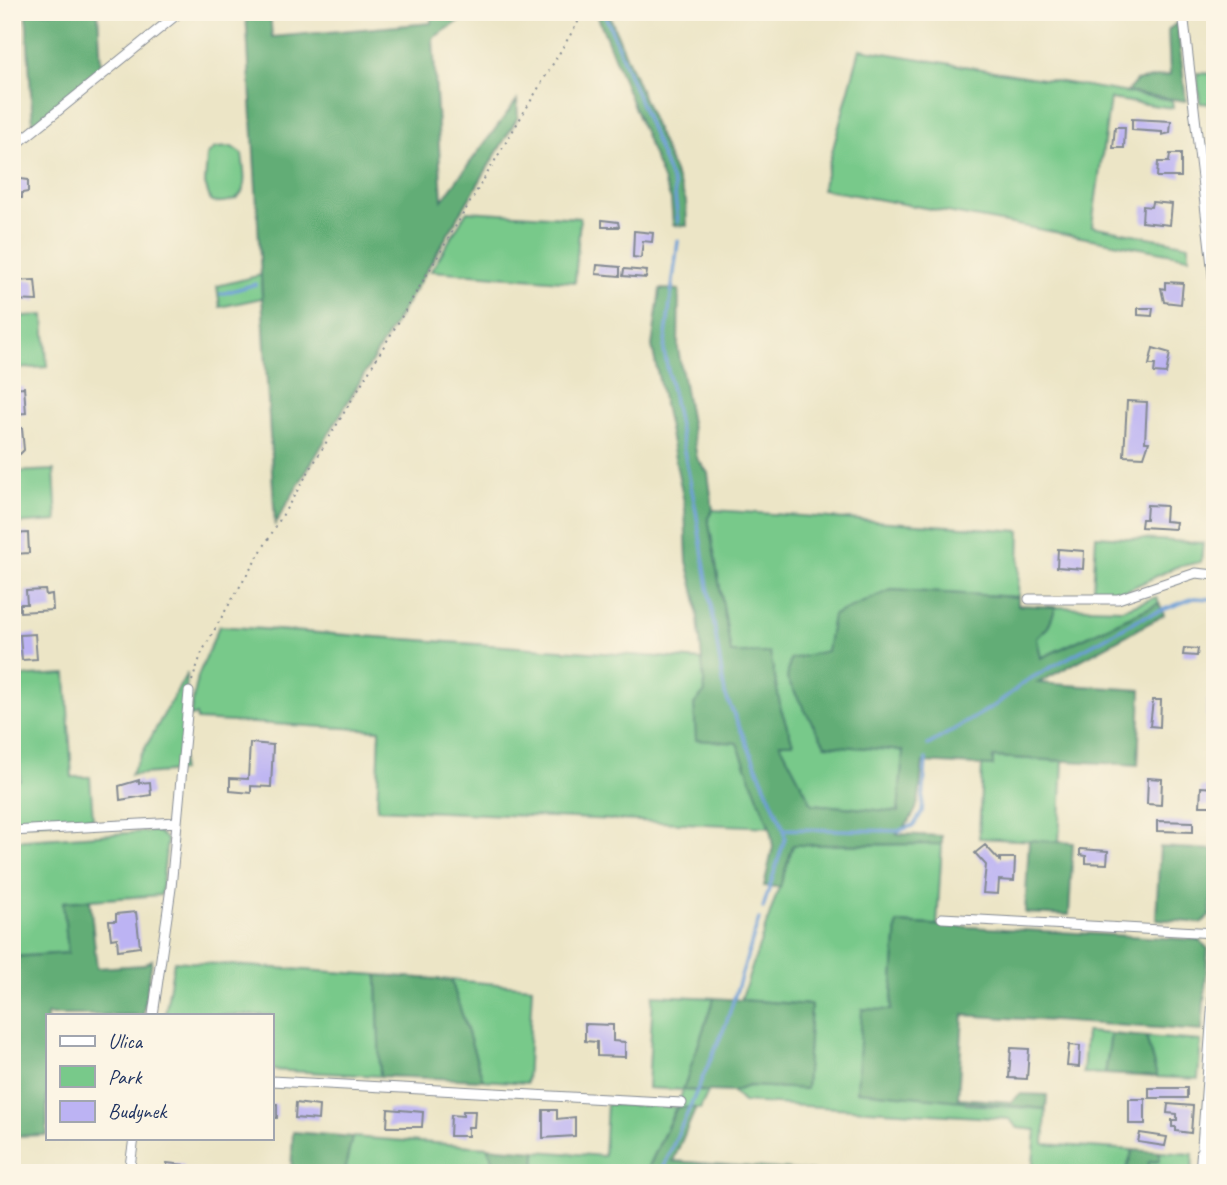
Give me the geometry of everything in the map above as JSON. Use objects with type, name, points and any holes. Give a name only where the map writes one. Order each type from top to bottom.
[{"type":"street","points":[[12,148],[180,12]]},
{"type":"street","points":[[1184,12],[1215,292]]},
{"type":"street","points":[[1030,599],[1118,598],[1196,573],[1215,575]]},
{"type":"street","points":[[153,1014],[177,822],[189,692]]},
{"type":"street","points":[[12,831],[177,822]]},
{"type":"street","points":[[942,918],[1215,933]]},
{"type":"street","points":[[1200,1173],[1215,972]]},
{"type":"street","points":[[273,1081],[682,1103]]},
{"type":"street","points":[[129,1173],[134,1140]]},
{"type":"path","points":[[189,692],[202,652],[224,613],[584,12]]},
{"type":"green space","points":[[26,12],[98,12],[101,67],[33,126]]},
{"type":"green space","points":[[246,12],[270,12],[272,37],[431,23],[431,12],[474,12],[433,38],[442,200],[517,100],[518,117],[275,524]]},
{"type":"green space","points":[[596,12],[608,12],[686,201],[687,226],[673,225],[671,200]]},
{"type":"green space","points":[[1177,23],[1186,101],[1127,92],[1136,81],[1170,75],[1168,30]]},
{"type":"green space","points":[[860,49],[1172,100],[1173,108],[1110,99],[1092,226],[1189,245],[1189,257],[822,189]]},
{"type":"green space","points":[[1197,73],[1215,74],[1215,104],[1200,103]]},
{"type":"green space","points":[[232,147],[242,154],[243,190],[233,200],[211,202],[205,184],[207,155],[215,148]]},
{"type":"green space","points":[[467,211],[580,218],[575,282],[431,271]]},
{"type":"green space","points":[[261,275],[262,298],[220,307],[217,286]]},
{"type":"green space","points":[[660,289],[679,290],[678,349],[697,458],[708,473],[713,510],[708,518],[731,653],[770,653],[781,709],[793,743],[780,743],[812,804],[898,812],[903,751],[825,745],[787,679],[790,659],[827,651],[833,615],[891,590],[1018,597],[1018,605],[1056,607],[1048,627],[1037,638],[1041,658],[1159,603],[1164,615],[1038,683],[1141,690],[1138,765],[993,757],[993,766],[923,762],[916,809],[897,834],[942,836],[942,844],[793,845],[780,887],[764,886],[773,847],[770,828],[737,743],[696,740],[694,704],[705,692],[696,598],[687,561],[685,507],[652,346]]},
{"type":"green space","points":[[44,315],[47,367],[12,369],[12,317]]},
{"type":"green space","points":[[54,470],[57,521],[12,524],[12,472]]},
{"type":"green space","points":[[713,510],[1020,531],[1018,597],[891,590],[904,750],[898,812],[812,804],[779,742],[792,742],[781,709],[731,653],[708,517]]},
{"type":"green space","points":[[1096,536],[1203,543],[1201,562],[1176,567],[1125,591],[1093,591]]},
{"type":"green space","points":[[1157,597],[1159,603],[1041,658],[1036,638],[1048,627],[1056,607],[1122,609]]},
{"type":"green space","points":[[219,626],[702,660],[705,692],[737,743],[770,827],[377,809],[380,730],[197,720],[196,715],[190,716],[198,676]]},
{"type":"green space","points":[[187,673],[181,771],[130,775]]},
{"type":"green space","points":[[66,674],[72,777],[90,777],[93,818],[24,823],[14,815],[13,781],[20,780],[19,760],[12,753],[12,677]]},
{"type":"green space","points":[[993,757],[1063,761],[1059,842],[979,838],[982,765],[992,766]]},
{"type":"green space","points":[[157,831],[167,840],[161,895],[63,902],[68,953],[12,957],[12,841]]},
{"type":"green space","points":[[1029,840],[1073,843],[1069,915],[1025,913]]},
{"type":"green space","points":[[942,844],[937,925],[897,923],[891,1011],[862,1009],[966,1104],[1046,1109],[1044,1144],[1133,1150],[1125,1173],[1032,1173],[1036,1130],[1018,1128],[1009,1119],[743,1102],[733,1092],[748,1086],[806,1089],[811,1005],[741,1000],[793,845]]},
{"type":"green space","points":[[1160,847],[1215,850],[1210,916],[1201,923],[1156,919]]},
{"type":"green space","points":[[90,900],[97,968],[143,965],[152,960],[143,1014],[46,1014],[46,1135],[14,1136],[12,957],[68,953],[63,902]]},
{"type":"green space","points":[[897,923],[1200,940],[1208,949],[1202,1031],[963,1015],[958,1098],[1011,1102],[1020,1094],[1047,1095],[1046,1109],[857,1091],[862,1009],[891,1010]]},
{"type":"green space","points":[[174,961],[377,975],[380,1076],[273,1070],[273,1014],[165,1014]]},
{"type":"green space","points":[[377,975],[451,980],[483,1080],[380,1076]]},
{"type":"green space","points":[[451,980],[532,987],[527,1083],[483,1080]]},
{"type":"green space","points":[[653,995],[714,998],[683,1090],[648,1088]]},
{"type":"green space","points":[[714,998],[811,1005],[806,1089],[748,1086],[733,1092],[683,1090]]},
{"type":"green space","points":[[1086,1032],[1111,1034],[1105,1074],[1083,1073]]},
{"type":"green space","points":[[1111,1034],[1146,1037],[1157,1077],[1105,1074]]},
{"type":"green space","points":[[1146,1037],[1201,1041],[1198,1079],[1157,1077]]},
{"type":"green space","points":[[683,1090],[708,1092],[700,1109],[676,1107],[646,1173],[535,1173],[536,1151],[604,1156],[607,1104],[677,1107]]},
{"type":"green space","points":[[677,1107],[696,1108],[673,1161],[831,1173],[646,1173]]},
{"type":"green space","points":[[293,1132],[352,1137],[344,1173],[291,1173]]},
{"type":"green space","points":[[352,1137],[487,1147],[493,1159],[492,1173],[344,1173]]},
{"type":"green space","points":[[487,1147],[536,1151],[535,1173],[492,1173],[493,1159]]},
{"type":"green space","points":[[1133,1150],[1160,1152],[1159,1161],[1149,1162],[1148,1173],[1125,1173]]},
{"type":"green space","points":[[1160,1152],[1193,1154],[1192,1173],[1148,1173],[1149,1162],[1159,1161]]},
{"type":"building","points":[[1132,119],[1171,121],[1170,133],[1162,135],[1162,132],[1132,130]]},
{"type":"building","points":[[1115,127],[1125,127],[1124,148],[1113,148]]},
{"type":"building","points":[[1170,154],[1181,154],[1181,177],[1157,177],[1158,162],[1169,162]]},
{"type":"building","points":[[12,178],[28,180],[28,192],[22,193],[22,198],[12,198]]},
{"type":"building","points":[[1152,202],[1172,204],[1170,225],[1142,222],[1143,206],[1151,207]]},
{"type":"building","points":[[602,220],[618,222],[619,227],[602,227]]},
{"type":"building","points":[[634,231],[653,233],[652,242],[643,241],[641,258],[633,257]]},
{"type":"building","points":[[597,265],[620,267],[620,276],[596,274]]},
{"type":"building","points":[[624,269],[647,271],[646,278],[623,276]]},
{"type":"building","points":[[35,280],[37,301],[12,300],[12,281]]},
{"type":"building","points":[[1165,282],[1183,283],[1181,304],[1164,302],[1161,288],[1165,289]]},
{"type":"building","points":[[1138,308],[1153,308],[1152,316],[1138,315]]},
{"type":"building","points":[[1153,348],[1170,353],[1166,374],[1154,373],[1155,365],[1149,365]]},
{"type":"building","points":[[24,387],[26,413],[12,414],[12,388]]},
{"type":"building","points":[[1127,401],[1147,402],[1145,442],[1149,442],[1144,457],[1124,456]]},
{"type":"building","points":[[12,428],[22,428],[24,450],[20,454],[12,451]]},
{"type":"building","points":[[1147,505],[1166,506],[1165,521],[1176,522],[1175,529],[1141,527],[1142,519],[1146,519]]},
{"type":"building","points":[[28,533],[29,553],[14,554],[12,534]]},
{"type":"building","points":[[1058,549],[1084,551],[1083,569],[1057,567]]},
{"type":"building","points":[[45,590],[46,595],[52,594],[53,610],[20,612],[20,604],[27,604],[26,591]]},
{"type":"building","points":[[35,634],[37,659],[22,660],[20,635]]},
{"type":"building","points":[[1184,648],[1198,649],[1197,656],[1183,655]]},
{"type":"building","points":[[1153,700],[1161,700],[1160,727],[1150,726]]},
{"type":"building","points":[[1207,700],[1215,700],[1215,717],[1206,717]]},
{"type":"building","points":[[250,743],[273,745],[271,787],[251,786],[251,793],[230,791],[230,778],[248,779]]},
{"type":"building","points":[[1148,778],[1162,779],[1161,805],[1147,804]]},
{"type":"building","points":[[139,780],[139,783],[150,782],[151,795],[120,800],[119,786]]},
{"type":"building","points":[[1201,787],[1215,788],[1215,806],[1200,806]]},
{"type":"building","points":[[1157,821],[1193,822],[1193,832],[1157,831]]},
{"type":"building","points":[[985,845],[1000,861],[1000,858],[1015,858],[1014,881],[999,880],[998,894],[983,893],[986,865],[975,853]]},
{"type":"building","points":[[1080,849],[1108,851],[1107,864],[1086,863],[1086,856],[1080,855]]},
{"type":"building","points":[[136,912],[140,947],[118,950],[117,938],[111,939],[109,921],[116,921],[116,914]]},
{"type":"building","points":[[585,1024],[613,1025],[613,1041],[625,1042],[625,1057],[597,1056],[597,1042],[585,1041]]},
{"type":"building","points":[[1069,1045],[1080,1046],[1079,1067],[1067,1066]]},
{"type":"building","points":[[1011,1048],[1029,1049],[1027,1079],[1009,1078]]},
{"type":"building","points":[[1149,1088],[1187,1088],[1187,1098],[1149,1098]]},
{"type":"building","points":[[1129,1099],[1145,1099],[1145,1124],[1129,1124]]},
{"type":"building","points":[[296,1103],[319,1106],[318,1120],[295,1118]]},
{"type":"building","points":[[273,1104],[277,1104],[277,1118],[273,1118]]},
{"type":"building","points":[[1168,1104],[1193,1106],[1191,1133],[1176,1131],[1176,1127],[1172,1127],[1172,1120],[1177,1120],[1177,1114],[1167,1113]]},
{"type":"building","points":[[388,1109],[423,1112],[422,1127],[387,1127]]},
{"type":"building","points":[[543,1110],[557,1110],[557,1119],[575,1117],[575,1136],[543,1138]]},
{"type":"building","points":[[463,1111],[475,1111],[474,1127],[468,1127],[468,1136],[450,1136],[451,1115],[463,1116]]},
{"type":"building","points":[[1140,1133],[1167,1137],[1165,1146],[1138,1142]]},
{"type":"building","points":[[167,1163],[184,1165],[184,1170],[188,1173],[167,1173]]},
{"type":"waterway","points":[[604,12],[674,187],[678,222]]},
{"type":"waterway","points":[[678,241],[664,351],[696,511],[725,694],[784,829],[898,831],[914,825],[922,812],[926,759]]},
{"type":"waterway","points":[[221,294],[256,284]]},
{"type":"waterway","points":[[928,745],[997,704],[1026,681],[1139,619],[1194,598],[1215,599]]},
{"type":"waterway","points":[[763,908],[785,838],[784,830]]},
{"type":"waterway","points":[[661,1173],[726,1024],[759,919]]}]
